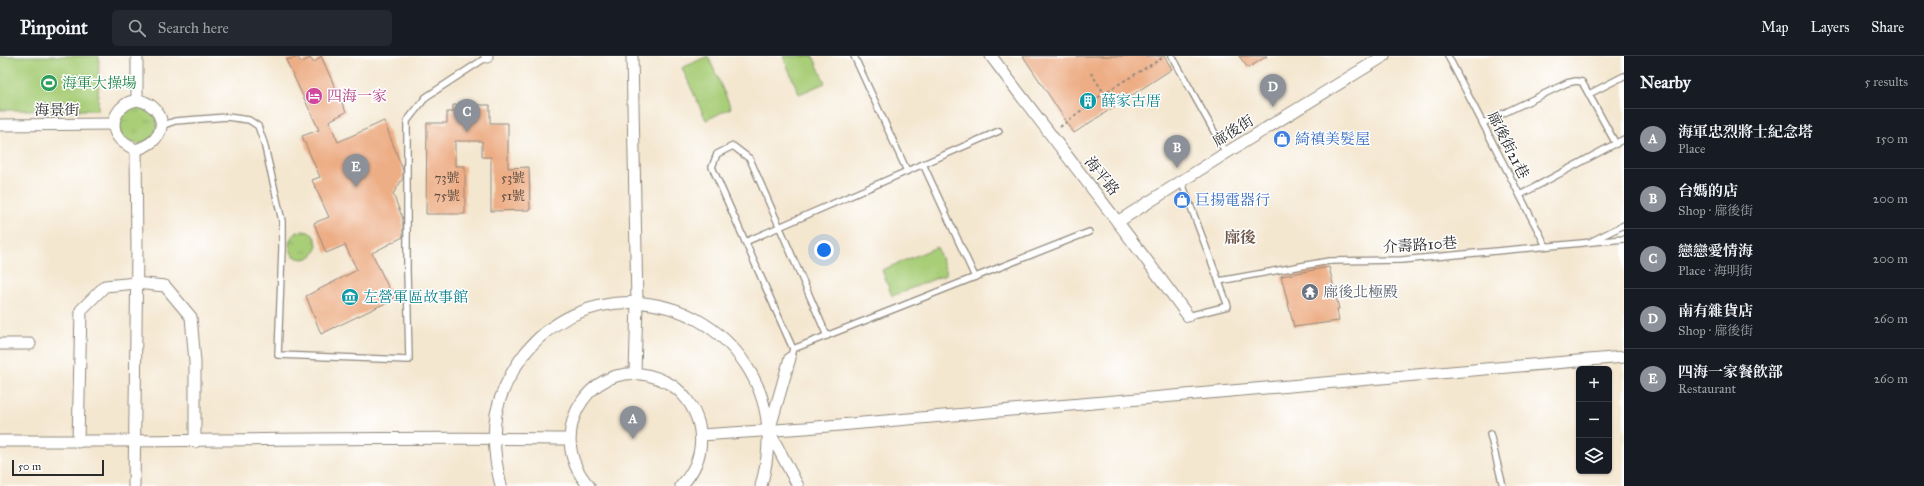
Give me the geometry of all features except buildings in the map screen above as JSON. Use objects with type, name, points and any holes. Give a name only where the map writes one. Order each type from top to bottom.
[{"type":"street","points":[[137,56],[137,100]]},
{"type":"street","points":[[632,56],[637,302],[635,373]]},
{"type":"street","name":"海平路","points":[[991,56],[1119,222],[1188,316]]},
{"type":"street","name":"廍後街","points":[[1119,222],[1182,183],[1226,153],[1384,56]]},
{"type":"street","points":[[137,100],[152,105],[160,118],[161,126],[156,139],[151,144],[136,150],[118,138],[114,124],[118,110],[130,102],[137,100]]},
{"type":"street","name":"海景街","points":[[0,125],[114,124]]},
{"type":"street","points":[[134,486],[136,150]]},
{"type":"street","points":[[78,442],[81,310],[105,286],[136,282],[165,286],[191,317],[195,362],[195,442]]},
{"type":"street","points":[[502,486],[496,462],[494,438],[496,413],[503,390],[514,368],[533,344],[546,331],[567,318],[589,308],[613,303],[637,302],[666,306],[692,316],[717,331],[737,352],[753,376],[764,402],[769,431],[798,486]]},
{"type":"street","points":[[0,344],[30,344]]},
{"type":"street","points":[[761,486],[767,463],[769,431],[791,353]]},
{"type":"street","points":[[701,434],[769,431],[1624,357]]},
{"type":"street","points":[[589,486],[578,472],[572,456],[569,439],[572,418],[582,400],[596,386],[614,376],[635,373],[654,376],[672,384],[686,397],[696,414],[701,434],[700,450],[696,465],[681,486]]},
{"type":"street","points":[[0,441],[195,442],[494,438],[569,439]]},
{"type":"lane","points":[[161,126],[175,121],[227,117],[249,120],[258,126],[264,143],[282,221],[278,354],[409,360],[407,271],[408,121],[426,97],[487,56]]},
{"type":"lane","points":[[854,56],[907,171]]},
{"type":"lane","points":[[1172,56],[1226,153]]},
{"type":"lane","name":"廍後街21巷","points":[[1448,56],[1546,246]]},
{"type":"lane","points":[[1589,94],[1624,76]]},
{"type":"lane","points":[[1482,123],[1576,80],[1582,82],[1616,144]]},
{"type":"lane","points":[[745,242],[999,130]]},
{"type":"lane","points":[[1520,195],[1624,139]]},
{"type":"lane","points":[[827,336],[778,227],[750,159],[733,146],[717,154],[712,167],[791,353],[827,336],[1089,232]]},
{"type":"lane","points":[[923,164],[975,277]]},
{"type":"lane","points":[[1182,183],[1220,281],[1228,306],[1188,316]]},
{"type":"lane","points":[[1588,242],[1624,225]]},
{"type":"lane","name":"介壽路10巷","points":[[1220,281],[1329,261],[1402,260],[1624,239]]},
{"type":"lane","points":[[1490,434],[1503,486]]},
{"type":"path","points":[[1050,134],[1104,93],[1165,56]]},
{"type":"path","points":[[1091,73],[1104,93]]},
{"type":"green space","name":"海軍大操場","points":[[0,56],[99,56],[98,110],[0,110]]},
{"type":"green space","points":[[708,56],[731,108],[706,120],[682,68]]},
{"type":"green space","points":[[783,56],[813,56],[825,83],[799,94]]},
{"type":"green space","points":[[134,106],[142,106],[149,109],[154,114],[157,125],[154,136],[149,141],[142,144],[134,144],[127,141],[122,136],[119,129],[119,121],[122,114],[127,109]]},
{"type":"green space","points":[[303,231],[309,232],[313,235],[316,239],[316,251],[313,255],[309,258],[303,259],[297,258],[293,255],[290,251],[289,245],[290,239],[293,235],[297,232]]},
{"type":"green space","points":[[937,247],[947,274],[892,296],[882,270]]},
{"type":"place","name":"海軍大操場","points":[[49,83]]},
{"type":"place","name":"四海一家","points":[[314,96]]},
{"type":"place","name":"薛家古厝","points":[[1088,101]]},
{"type":"place","name":"南有雜貨店","points":[[1273,107]]},
{"type":"place","name":"戀戀愛情海","points":[[467,132]]},
{"type":"place","name":"綺禛美髮屋","points":[[1282,139]]},
{"type":"place","name":"台媽的店","points":[[1177,168]]},
{"type":"place","name":"四海一家餐飲部","points":[[356,187]]},
{"type":"place","name":"巨揚電器行","points":[[1182,200]]},
{"type":"place","name":"廍後北極殿","points":[[1310,292]]},
{"type":"place","name":"左營軍區故事館","points":[[350,297]]},
{"type":"place","name":"海軍忠烈將士紀念塔","points":[[633,439]]},
{"type":"district","name":"廍後","points":[[1240,237]]}]
